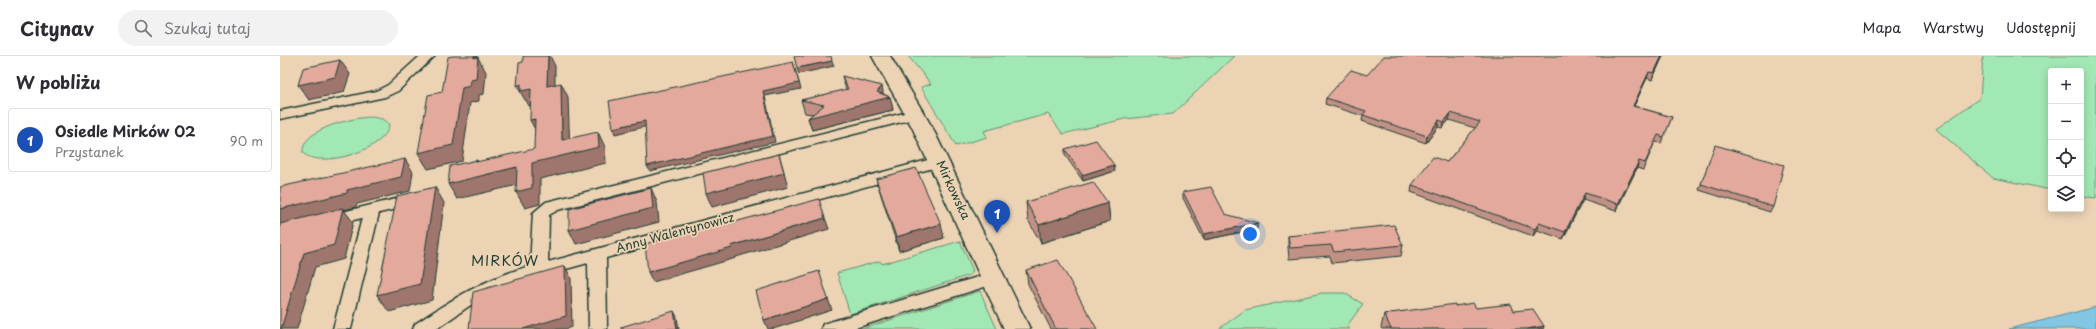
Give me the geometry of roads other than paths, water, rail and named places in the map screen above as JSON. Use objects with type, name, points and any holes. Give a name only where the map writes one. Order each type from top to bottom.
[{"type":"street","points":[[280,115],[380,94],[393,88],[428,56]]},
{"type":"street","name":"Mirkowska","points":[[881,56],[916,114],[940,162],[1017,329]]},
{"type":"street","points":[[539,269],[541,213],[552,206],[916,114]]},
{"type":"street","name":"Anny Walentynowicz","points":[[422,329],[480,291],[502,281],[539,269],[940,162]]},
{"type":"street","points":[[311,226],[412,200]]},
{"type":"street","points":[[342,329],[372,210]]},
{"type":"street","points":[[597,254],[598,329]]},
{"type":"street","points":[[830,329],[994,278]]},
{"type":"water","points":[[2096,307],[2096,329],[2009,329]]},
{"type":"place","name":"Osiedle Mirków 02","points":[[997,233]]},
{"type":"district","name":"MIRKÓW","points":[[505,261]]}]
